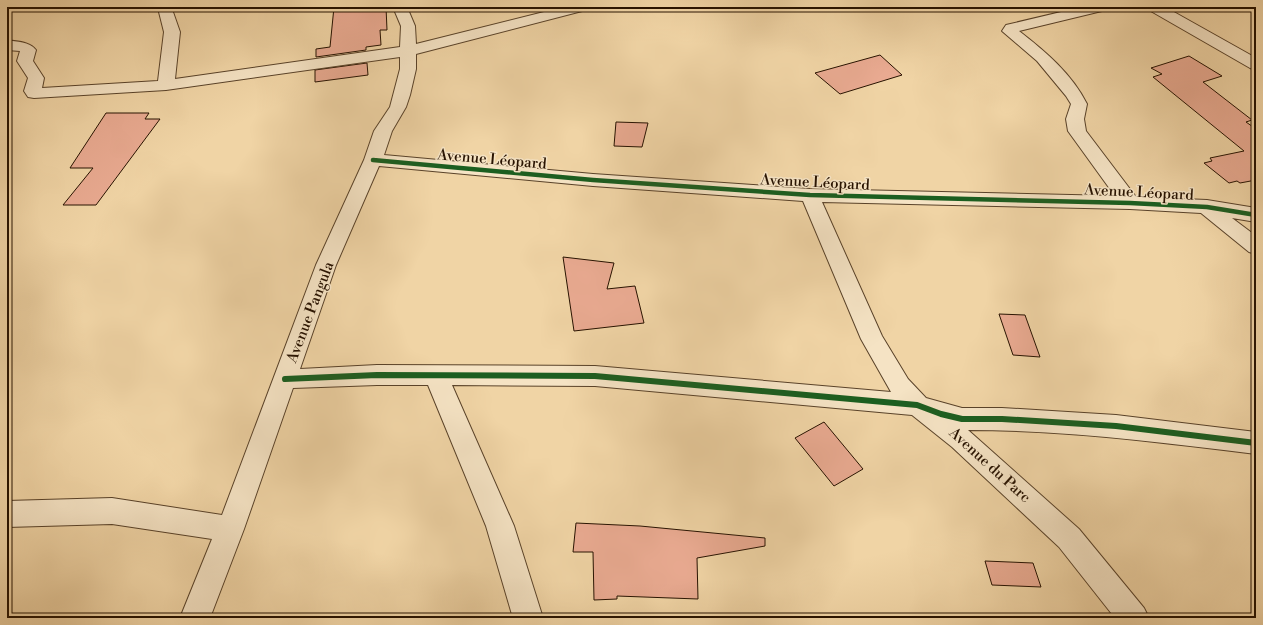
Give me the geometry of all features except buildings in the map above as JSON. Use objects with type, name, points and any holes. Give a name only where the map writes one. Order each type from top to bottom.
[{"type":"street","points":[[166,85],[172,32],[167,7]]},
{"type":"street","name":"Avenue Pangula","points":[[195,618],[230,529],[326,265],[373,160],[383,131],[398,107],[408,69],[408,26],[400,7]]},
{"type":"street","points":[[7,44],[24,47],[28,50],[25,61],[27,67],[34,72],[36,81],[32,91],[34,93],[166,85],[408,51],[581,7]]},
{"type":"street","points":[[1101,7],[1026,24],[1011,28],[1010,31],[1043,58],[1074,94],[1079,104],[1074,119],[1077,131],[1130,203]]},
{"type":"street","points":[[1154,7],[1256,65]]},
{"type":"street","name":"Avenue Léopard","points":[[373,160],[593,180],[810,195],[1130,203],[1207,207],[1256,214]]},
{"type":"street","name":"Avenue du Parc","points":[[810,195],[872,339],[900,386],[917,405],[944,424],[1069,538],[1134,618]]},
{"type":"street","points":[[1207,207],[1256,247]]},
{"type":"street","points":[[285,379],[436,375],[595,376],[917,405],[962,419],[1002,419],[1116,426],[1256,443]]},
{"type":"street","points":[[436,375],[500,526],[528,618]]},
{"type":"street","points":[[7,514],[112,511],[230,529]]},
{"type":"cycle path","points":[[373,160],[593,180],[810,195],[1130,203],[1207,207],[1256,215]]},
{"type":"cycle path","points":[[285,379],[377,375],[595,376],[917,405],[941,414],[962,419],[1002,419],[1116,426],[1256,443]]}]
